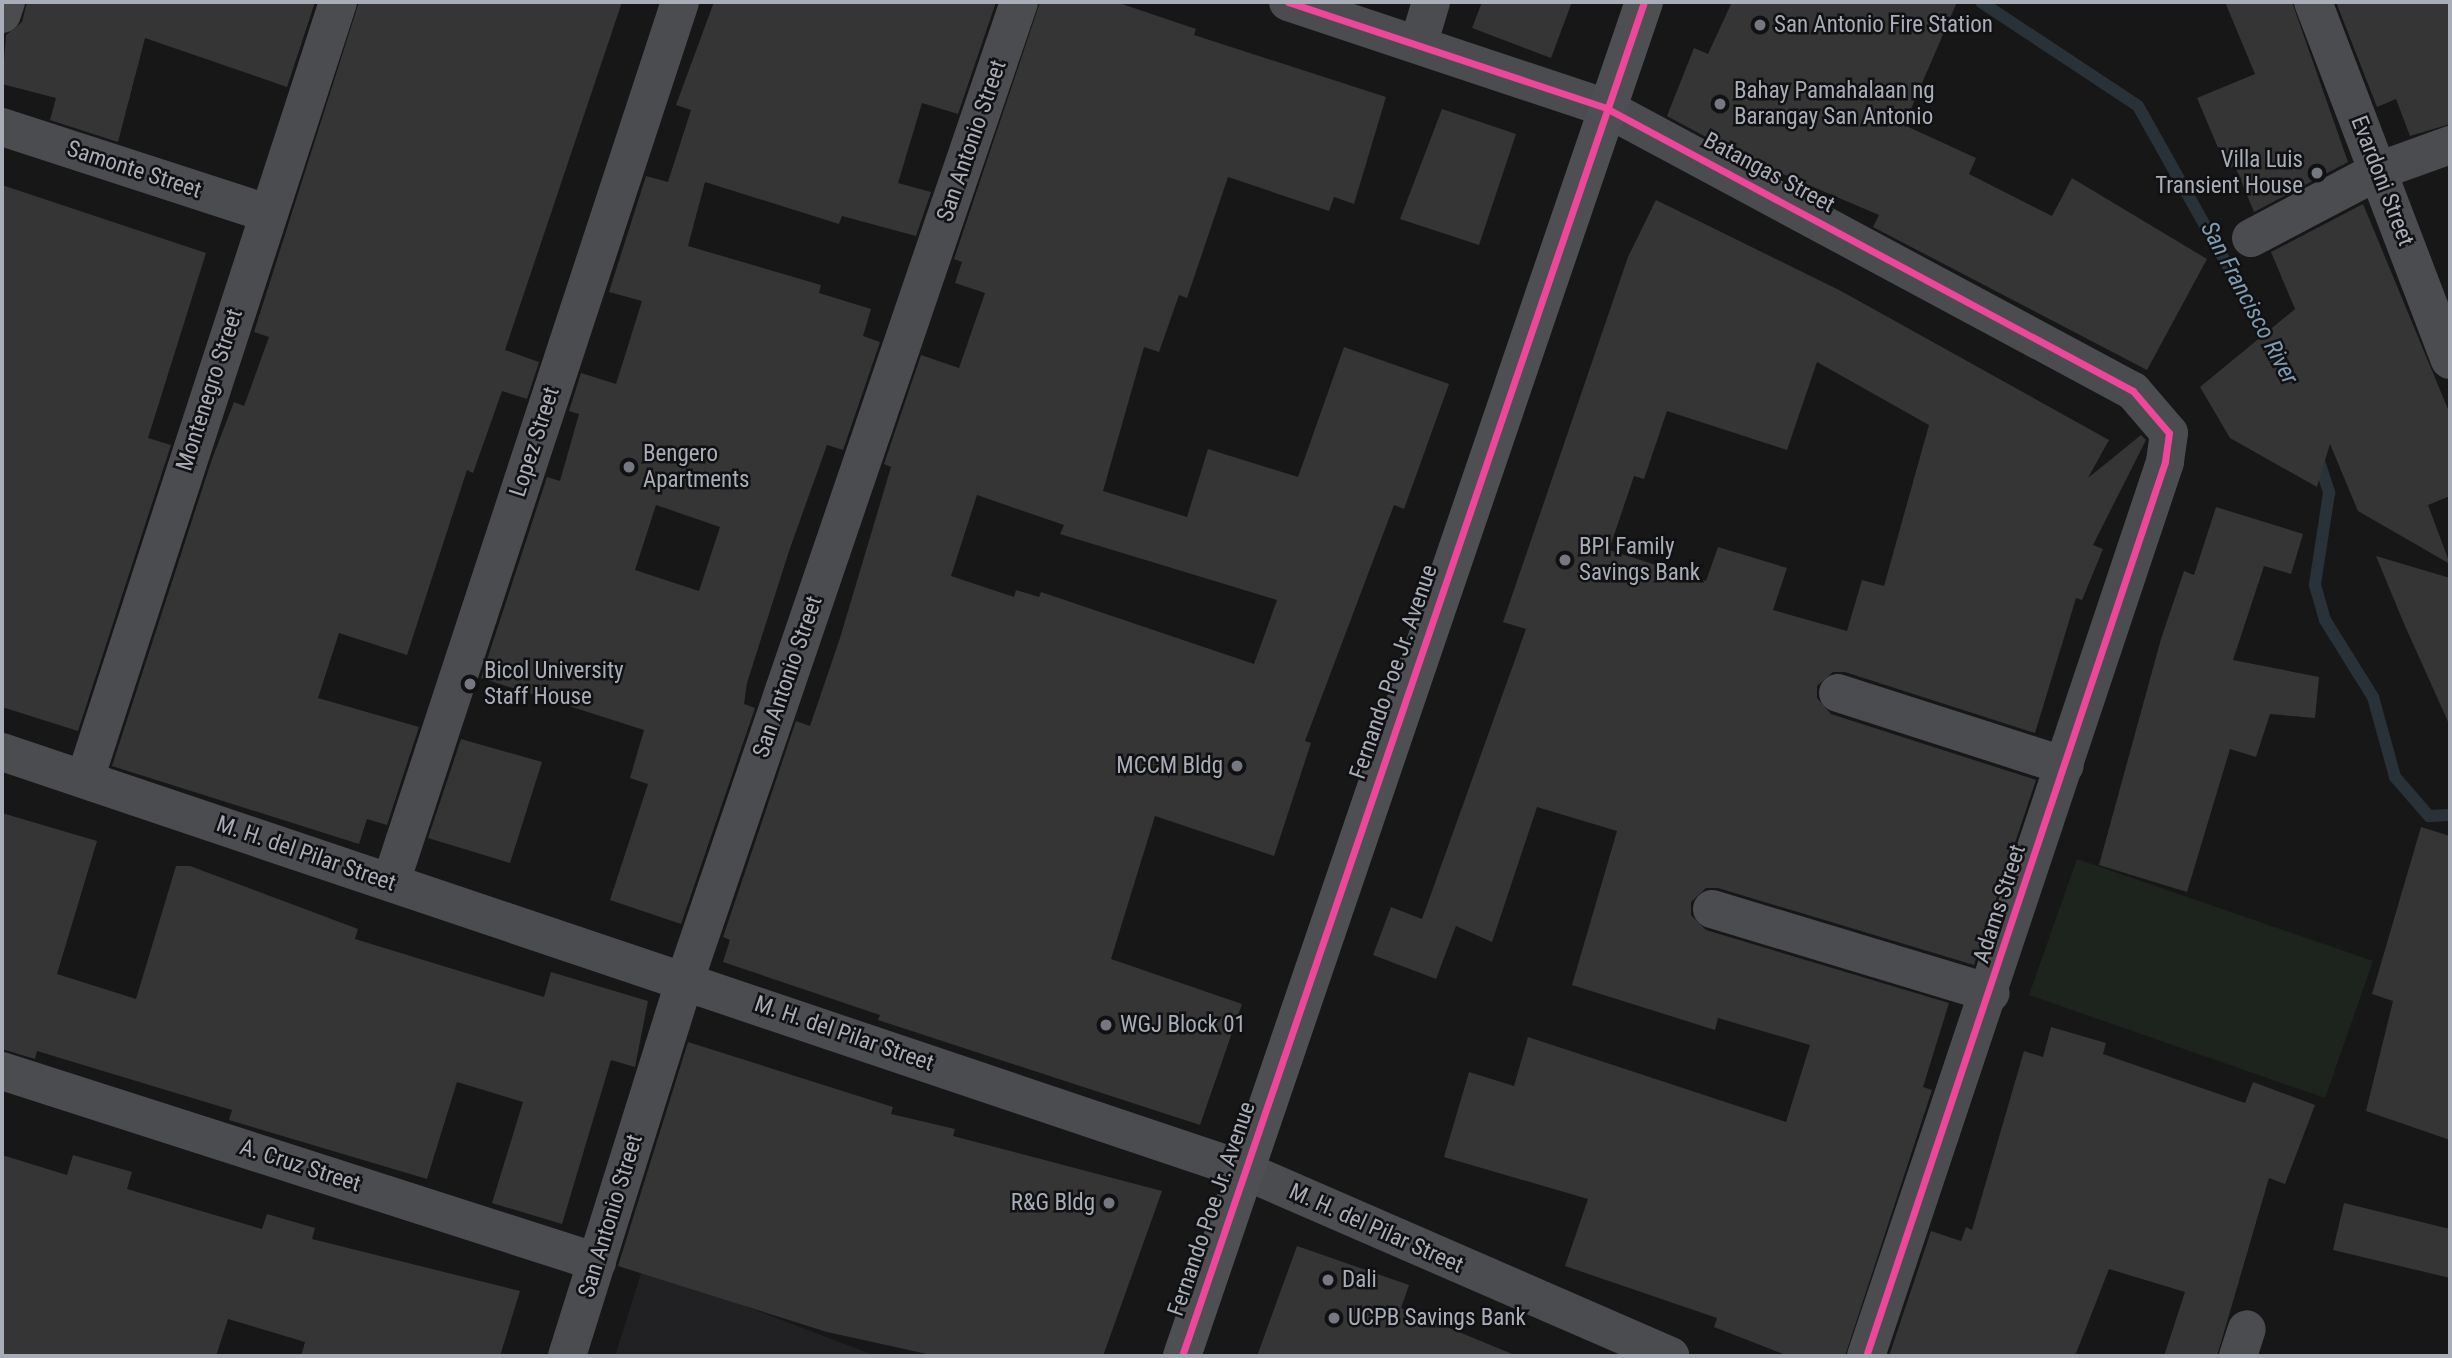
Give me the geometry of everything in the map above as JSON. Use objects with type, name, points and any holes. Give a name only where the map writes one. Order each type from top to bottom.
[{"type":"main road","name":"Fernando Poe Jr. Avenue","points":[[1182,1356],[1243,1170],[1644,2]]},
{"type":"street","points":[[2,14],[6,2]]},
{"type":"street","name":"Montenegro Street","points":[[85,779],[267,213],[338,2]]},
{"type":"street","name":"Lopez Street","points":[[391,882],[680,2]]},
{"type":"street","name":"San Antonio Street","points":[[567,1356],[685,980],[1019,2]]},
{"type":"street","name":"Batangas Street","points":[[1288,2],[1419,42],[1606,108],[2133,391],[2169,433],[2165,462]]},
{"type":"street","points":[[1419,42],[1431,2]]},
{"type":"street","name":"Evardoni Street","points":[[2312,2],[2450,360]]},
{"type":"street","name":"Samonte Street","points":[[2,127],[267,213]]},
{"type":"street","points":[[2251,239],[2378,171],[2450,145]]},
{"type":"street","name":"Adams Street","points":[[1866,1356],[1991,993],[2165,462]]},
{"type":"street","points":[[1838,693],[2065,766]]},
{"type":"street","name":"M. H. del Pilar Street","points":[[2,752],[1243,1170],[1670,1356]]},
{"type":"street","points":[[1712,909],[1991,993]]},
{"type":"street","name":"A. Cruz Street","points":[[2,1070],[597,1262]]},
{"type":"shaded area","points":[[2077,859],[2373,961],[2325,1098],[2029,995]]},
{"type":"shaded area","points":[[643,1267],[876,1356],[615,1356]]},
{"type":"building","points":[[27,2],[315,2],[287,87],[145,38],[118,142],[50,120],[56,98],[2,84],[6,35],[22,22]]},
{"type":"building","points":[[359,2],[622,2],[505,350],[539,362],[527,399],[502,391],[473,473],[467,470],[407,655],[339,633],[318,698],[419,727],[387,825],[367,819],[359,844],[112,766],[212,459],[234,402],[244,406],[269,337],[254,332]]},
{"type":"building","points":[[714,2],[996,2],[958,114],[922,103],[898,183],[931,192],[916,236],[842,216],[839,224],[705,182],[688,246],[821,285],[819,293],[871,309],[863,336],[880,342],[843,450],[827,445],[789,551],[747,683],[744,704],[755,708],[681,924],[610,900],[648,784],[630,778],[644,730],[481,678],[547,477],[560,481],[579,414],[569,411],[581,373],[616,384],[642,301],[609,292],[646,176],[668,182],[691,110],[676,105]],"holes":[[[656,505],[720,527],[699,591],[635,570]]]},
{"type":"building","points":[[1040,2],[1116,2],[1196,29],[1194,35],[1386,97],[1354,204],[1334,197],[1329,211],[1228,177],[1187,298],[1179,295],[1159,352],[1144,347],[1103,491],[1187,517],[1208,449],[1298,477],[1344,347],[1449,384],[1404,509],[1394,505],[1305,741],[1311,743],[1274,856],[1155,816],[1111,959],[1242,1004],[1200,1125],[878,1020],[880,1015],[723,962],[730,940],[723,937],[796,721],[810,726],[840,638],[891,467],[884,464],[921,355],[959,368],[985,293],[955,283],[962,262],[954,259]],"holes":[[[977,495],[1064,525],[1060,534],[1277,600],[1254,664],[1041,592],[1039,597],[1016,590],[1014,597],[951,576]]]},
{"type":"building","points":[[1482,2],[1572,2],[1551,58],[1472,28]]},
{"type":"building","points":[[1732,2],[1957,2],[1904,125],[1976,158],[1969,174],[2052,216],[2072,178],[2207,259],[2147,370],[1873,227],[1879,215],[1745,158],[1667,116],[1694,48],[1708,54]]},
{"type":"building","points":[[2225,2],[2292,2],[2348,162],[2254,212],[2235,166],[2227,169],[2197,98],[2255,74]]},
{"type":"building","points":[[2336,2],[2450,2],[2450,124],[2410,136],[2396,99],[2377,107]]},
{"type":"building","points":[[1442,109],[1516,134],[1479,245],[1400,219]]},
{"type":"building","points":[[2,185],[206,253],[148,438],[171,445],[78,731],[2,707]]},
{"type":"building","points":[[1656,200],[1841,291],[2109,440],[2088,478],[2141,435],[2146,440],[2093,545],[2103,549],[2082,600],[2076,598],[2035,733],[1845,672],[1833,672],[1817,686],[1817,698],[1831,714],[2036,780],[1974,965],[1718,888],[1706,888],[1691,902],[1691,915],[1706,930],[1949,1003],[1923,1087],[1932,1090],[1845,1356],[1788,1356],[1714,1327],[1717,1318],[1565,1266],[1588,1199],[1444,1157],[1469,1072],[1514,1086],[1528,1037],[1786,1122],[1810,1045],[1718,1018],[1715,1030],[1572,985],[1617,831],[1537,807],[1492,942],[1456,926],[1436,979],[1373,955],[1391,907],[1422,919],[1526,629],[1503,622],[1628,257]],"holes":[[[1817,362],[1929,425],[1884,586],[1862,580],[1847,631],[1773,610],[1787,568],[1718,547],[1706,581],[1609,550],[1634,476],[1644,479],[1667,411],[1787,450]]]},
{"type":"building","points":[[2363,204],[2450,414],[2450,496],[2428,505],[2450,564],[2358,511],[2330,444],[2317,487],[2230,438],[2200,387],[2295,309],[2271,252]]},
{"type":"building","points":[[2216,507],[2303,534],[2291,574],[2264,566],[2233,660],[2319,677],[2315,718],[2270,714],[2256,757],[2230,749],[2187,892],[2099,865],[2161,639],[2184,571],[2194,575]]},
{"type":"building","points":[[2376,556],[2450,578],[2450,726],[2405,626]]},
{"type":"building","points":[[461,739],[542,762],[510,863],[428,838]]},
{"type":"building","points":[[2,813],[97,841],[57,974],[136,999],[176,866],[190,866],[358,929],[355,939],[544,997],[551,972],[648,1001],[635,1067],[611,1060],[562,1224],[492,1203],[523,1102],[457,1082],[427,1179],[229,1120],[232,1110],[37,1051],[35,1059],[2,1049]]},
{"type":"building","points":[[2421,827],[2450,836],[2450,1140],[2366,1111],[2393,1001],[2372,994]]},
{"type":"building","points":[[2051,1027],[2106,1043],[2103,1054],[2245,1103],[2253,1082],[2315,1105],[2285,1184],[2269,1178],[2217,1356],[2164,1356],[2185,1292],[2109,1269],[2075,1356],[1889,1356],[1931,1231],[1961,1241],[1966,1227],[1972,1230],[2024,1051],[2043,1057]]},
{"type":"building","points":[[688,1042],[893,1107],[891,1114],[955,1129],[953,1136],[1162,1191],[1103,1356],[936,1356],[827,1332],[618,1266]]},
{"type":"building","points":[[2,1155],[67,1175],[73,1155],[132,1172],[127,1189],[262,1229],[267,1214],[315,1228],[312,1239],[520,1291],[500,1356],[301,1356],[305,1342],[228,1319],[216,1356],[2,1356]]},
{"type":"building","points":[[2344,1203],[2450,1229],[2450,1278],[2333,1250]]},
{"type":"building","name":"UCPB Savings Bank","points":[[1297,1246],[1409,1285],[1401,1308],[1517,1356],[1257,1356]]},
{"type":"waterway","name":"San Francisco River","points":[[1981,2],[2138,106],[2274,348]]},
{"type":"waterway","name":"San Francisco River","points":[[2317,455],[2329,493],[2315,585],[2325,620],[2373,697],[2395,777],[2429,816],[2450,815]]},
{"type":"cycle path","points":[[1288,2],[1606,108],[2133,391],[2169,433],[2165,462],[1866,1356]]},
{"type":"cycle path","points":[[1182,1356],[1644,2]]},
{"type":"place","name":"San Antonio Fire Station","points":[[1760,25]]},
{"type":"place","name":"Bahay Pamahalaan ng Barangay San Antonio","points":[[1720,104]]},
{"type":"place","name":"Villa Luis Transient House","points":[[2317,173]]},
{"type":"place","name":"Bengero Apartments","points":[[629,467]]},
{"type":"place","name":"BPI Family Savings Bank","points":[[1565,560]]},
{"type":"place","name":"Bicol University Staff House","points":[[470,684]]},
{"type":"place","name":"MCCM Bldg","points":[[1237,766]]},
{"type":"place","name":"WGJ Block 01","points":[[1106,1025]]},
{"type":"place","name":"R&G Bldg","points":[[1109,1203]]},
{"type":"place","name":"Dali","points":[[1328,1280]]},
{"type":"place","name":"UCPB Savings Bank","points":[[1334,1318]]}]
